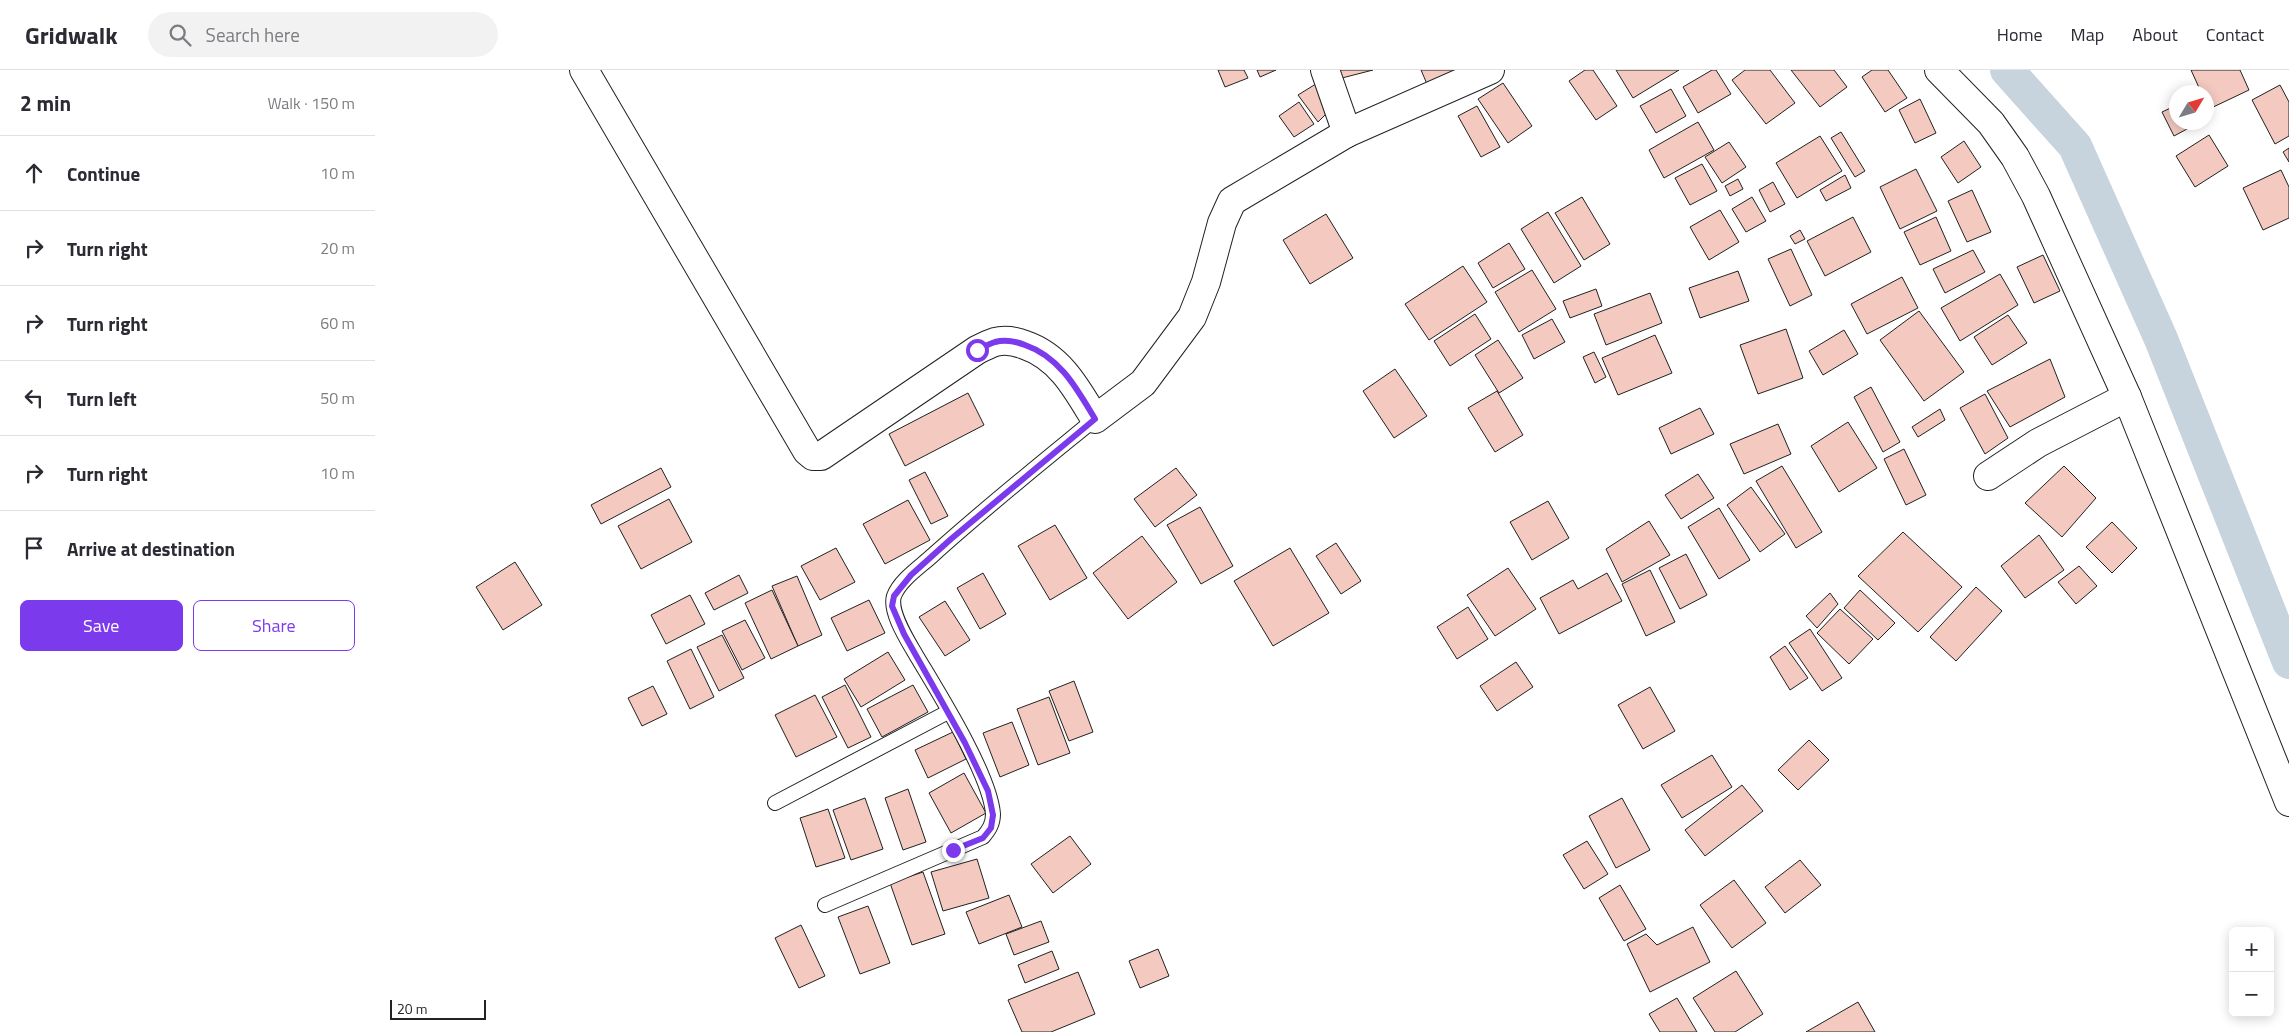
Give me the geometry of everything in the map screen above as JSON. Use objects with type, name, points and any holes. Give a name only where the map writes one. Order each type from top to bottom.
[{"type":"street","points":[[584,70],[807,451],[813,456],[821,456],[977,350],[996,342],[1012,340],[1038,349],[1046,355],[1061,368],[1076,387],[1095,419],[1143,383],[1193,316],[1206,282],[1223,222],[1232,201],[1347,133],[1490,70]]},
{"type":"street","points":[[1325,70],[1347,133]]},
{"type":"street","points":[[1939,70],[1991,123],[2015,157],[2036,196],[2127,397],[2289,802]]},
{"type":"street","points":[[1988,476],[2038,443],[2127,397]]},
{"type":"lane","points":[[825,905],[983,838],[991,828],[993,815],[988,791],[948,712],[904,634],[892,606],[894,596],[911,575],[951,539],[1095,419]]},
{"type":"lane","points":[[775,802],[948,712]]},
{"type":"building","points":[[1218,70],[1244,70],[1248,78],[1225,87]]},
{"type":"building","points":[[1257,70],[1276,70],[1260,77]]},
{"type":"building","points":[[1340,70],[1373,70],[1342,78]]},
{"type":"building","points":[[1421,70],[1460,70],[1427,84]]},
{"type":"building","points":[[1585,70],[1593,70],[1617,106],[1596,120],[1569,81]]},
{"type":"building","points":[[1616,70],[1679,70],[1633,98]]},
{"type":"building","points":[[1712,70],[1716,70],[1731,94],[1698,113],[1683,87]]},
{"type":"building","points":[[1745,70],[1770,70],[1795,103],[1766,124],[1732,80]]},
{"type":"building","points":[[1791,70],[1834,70],[1847,87],[1820,107]]},
{"type":"building","points":[[1872,70],[1888,70],[1907,98],[1885,112],[1862,77]]},
{"type":"building","points":[[2191,70],[2240,70],[2249,90],[2214,107],[2214,85],[2198,85]]},
{"type":"building","points":[[1319,82],[1335,105],[1318,122],[1298,95]]},
{"type":"building","points":[[1503,83],[1532,126],[1508,143],[1478,99]]},
{"type":"building","points":[[2280,85],[2289,102],[2289,136],[2275,144],[2252,100]]},
{"type":"building","points":[[1671,89],[1686,116],[1656,133],[1640,106]]},
{"type":"building","points":[[1920,99],[1936,133],[1915,143],[1899,110]]},
{"type":"building","points":[[1299,102],[1314,124],[1294,137],[1279,116]]},
{"type":"building","points":[[1477,106],[1500,147],[1481,157],[1458,116]]},
{"type":"building","points":[[2169,109],[2169,126],[2162,112]]},
{"type":"building","points":[[1698,122],[1714,150],[1664,178],[1649,150]]},
{"type":"building","points":[[2171,130],[2185,130],[2174,136]]},
{"type":"building","points":[[1841,132],[1865,171],[1855,177],[1831,138]]},
{"type":"building","points":[[2209,135],[2228,166],[2195,187],[2176,156]]},
{"type":"building","points":[[1820,136],[1842,171],[1797,198],[1776,163]]},
{"type":"building","points":[[1964,141],[1981,167],[1958,183],[1941,157]]},
{"type":"building","points":[[1729,142],[1746,167],[1722,183],[1705,157]]},
{"type":"building","points":[[2289,148],[2289,162],[2283,152]]},
{"type":"building","points":[[1702,164],[1717,191],[1690,205],[1675,178]]},
{"type":"building","points":[[1916,169],[1937,211],[1900,229],[1880,187]]},
{"type":"building","points":[[2281,170],[2289,187],[2289,218],[2263,230],[2243,188]]},
{"type":"building","points":[[1845,175],[1851,188],[1826,201],[1820,190]]},
{"type":"building","points":[[1738,179],[1743,189],[1730,196],[1725,186]]},
{"type":"building","points":[[1773,182],[1785,204],[1770,212],[1759,190]]},
{"type":"building","points":[[1972,190],[1991,232],[1967,242],[1948,201]]},
{"type":"building","points":[[1582,197],[1610,244],[1584,260],[1555,213]]},
{"type":"building","points":[[1752,197],[1766,221],[1746,232],[1732,209]]},
{"type":"building","points":[[1720,210],[1739,242],[1709,260],[1690,227]]},
{"type":"building","points":[[1548,212],[1581,266],[1554,283],[1521,229]]},
{"type":"building","points":[[1326,214],[1353,258],[1310,284],[1283,240]]},
{"type":"building","points":[[1853,217],[1871,252],[1825,276],[1807,241]]},
{"type":"building","points":[[1936,217],[1951,251],[1920,265],[1904,232]]},
{"type":"building","points":[[1800,230],[1805,239],[1795,244],[1790,236]]},
{"type":"building","points":[[1509,243],[1525,269],[1493,288],[1478,263]]},
{"type":"building","points":[[1791,249],[1812,295],[1790,306],[1768,259]]},
{"type":"building","points":[[1973,250],[1985,272],[1945,293],[1933,269]]},
{"type":"building","points":[[2043,255],[2060,291],[2034,303],[2017,267]]},
{"type":"building","points":[[1463,266],[1487,302],[1429,340],[1405,304]]},
{"type":"building","points":[[1532,270],[1556,309],[1519,332],[1495,292]]},
{"type":"building","points":[[1738,271],[1749,301],[1700,318],[1689,288]]},
{"type":"building","points":[[2000,274],[2018,305],[1960,341],[1941,308]]},
{"type":"building","points":[[1902,277],[1918,308],[1867,334],[1851,304]]},
{"type":"building","points":[[1596,289],[1602,306],[1570,318],[1563,301]]},
{"type":"building","points":[[1650,293],[1662,323],[1606,345],[1594,314]]},
{"type":"building","points":[[1919,311],[1964,372],[1924,401],[1880,340]]},
{"type":"building","points":[[1475,314],[1491,339],[1450,366],[1434,341]]},
{"type":"building","points":[[2008,315],[2027,343],[1992,365],[1974,337]]},
{"type":"building","points":[[1552,319],[1565,342],[1534,359],[1522,335]]},
{"type":"building","points":[[1786,329],[1803,378],[1758,394],[1740,345]]},
{"type":"building","points":[[1844,330],[1858,354],[1823,375],[1809,351]]},
{"type":"building","points":[[1655,335],[1672,373],[1618,395],[1602,358]]},
{"type":"building","points":[[1498,340],[1523,378],[1499,393],[1475,355]]},
{"type":"building","points":[[1594,352],[1606,377],[1595,383],[1583,357]]},
{"type":"building","points":[[2050,359],[2065,397],[2010,427],[1987,391]]},
{"type":"building","points":[[1395,369],[1427,416],[1394,438],[1363,391]]},
{"type":"building","points":[[1871,387],[1900,442],[1883,452],[1854,397]]},
{"type":"building","points":[[1497,391],[1523,435],[1495,452],[1468,408]]},
{"type":"building","points":[[968,393],[984,425],[905,466],[889,434]]},
{"type":"building","points":[[1985,394],[2008,438],[1985,454],[1960,408]]},
{"type":"building","points":[[1700,408],[1714,434],[1671,454],[1659,428]]},
{"type":"building","points":[[1940,409],[1945,420],[1918,437],[1912,427]]},
{"type":"building","points":[[1848,422],[1877,468],[1839,492],[1811,446]]},
{"type":"building","points":[[1778,424],[1791,454],[1744,474],[1730,444]]},
{"type":"building","points":[[1904,449],[1926,495],[1906,505],[1884,459]]},
{"type":"building","points":[[1782,466],[1822,532],[1796,548],[1756,481]]},
{"type":"building","points":[[2064,466],[2096,498],[2062,537],[2025,503]]},
{"type":"building","points":[[661,468],[671,487],[601,524],[591,505]]},
{"type":"building","points":[[1176,468],[1197,495],[1155,527],[1134,499]]},
{"type":"building","points":[[925,472],[948,516],[931,524],[909,480]]},
{"type":"building","points":[[1698,474],[1714,498],[1681,519],[1665,495]]},
{"type":"building","points":[[1751,487],[1785,534],[1760,552],[1727,505]]},
{"type":"building","points":[[669,499],[692,542],[641,569],[618,526]]},
{"type":"building","points":[[908,500],[930,540],[885,564],[863,524]]},
{"type":"building","points":[[1548,501],[1569,538],[1532,560],[1510,522]]},
{"type":"building","points":[[1200,507],[1233,566],[1201,584],[1167,525]]},
{"type":"building","points":[[1719,508],[1750,560],[1719,579],[1688,527]]},
{"type":"building","points":[[1649,521],[1670,555],[1622,582],[1606,549]]},
{"type":"building","points":[[2112,522],[2137,548],[2112,573],[2086,547]]},
{"type":"building","points":[[1055,525],[1087,578],[1050,600],[1018,546]]},
{"type":"building","points":[[1903,532],[1962,587],[1918,632],[1858,576]]},
{"type":"building","points":[[2039,535],[2064,570],[2025,598],[2001,566]]},
{"type":"building","points":[[1142,536],[1177,582],[1128,619],[1093,573]]},
{"type":"building","points":[[1336,543],[1361,581],[1341,594],[1316,556]]},
{"type":"building","points":[[836,548],[855,582],[820,600],[801,566]]},
{"type":"building","points":[[1290,548],[1329,613],[1273,646],[1234,581]]},
{"type":"building","points":[[1686,554],[1707,595],[1680,609],[1659,568]]},
{"type":"building","points":[[515,562],[542,605],[503,630],[476,587]]},
{"type":"building","points":[[2079,566],[2097,586],[2076,604],[2058,582]]},
{"type":"building","points":[[1508,568],[1536,609],[1495,636],[1467,595]]},
{"type":"building","points":[[1650,570],[1675,622],[1646,636],[1622,584]]},
{"type":"building","points":[[983,573],[1006,614],[980,629],[957,588]]},
{"type":"building","points":[[1607,573],[1622,601],[1559,634],[1540,598],[1573,580],[1578,589]]},
{"type":"building","points":[[739,575],[748,593],[714,610],[705,593]]},
{"type":"building","points":[[797,576],[822,635],[798,646],[772,586]]},
{"type":"building","points":[[1976,587],[2002,611],[1956,661],[1930,637]]},
{"type":"building","points":[[772,590],[798,646],[771,659],[745,603]]},
{"type":"building","points":[[1860,590],[1895,623],[1878,640],[1844,608]]},
{"type":"building","points":[[1830,593],[1838,604],[1817,628],[1806,616]]},
{"type":"building","points":[[690,595],[705,624],[666,644],[651,615]]},
{"type":"building","points":[[869,600],[885,633],[847,651],[831,618]]},
{"type":"building","points":[[945,601],[970,640],[945,656],[919,617]]},
{"type":"building","points":[[1468,607],[1488,639],[1457,659],[1437,627]]},
{"type":"building","points":[[1840,609],[1873,639],[1849,664],[1817,633]]},
{"type":"building","points":[[745,620],[765,658],[742,670],[722,631]]},
{"type":"building","points":[[1810,629],[1842,678],[1822,691],[1789,643]]},
{"type":"building","points":[[722,635],[744,678],[719,691],[697,647]]},
{"type":"building","points":[[1785,646],[1808,678],[1790,690],[1770,657]]},
{"type":"building","points":[[691,649],[714,697],[690,709],[667,661]]},
{"type":"building","points":[[888,652],[905,680],[861,707],[844,679]]},
{"type":"building","points":[[1516,662],[1533,687],[1497,711],[1480,686]]},
{"type":"building","points":[[1074,681],[1093,732],[1069,741],[1049,691]]},
{"type":"building","points":[[845,685],[871,737],[848,748],[822,697]]},
{"type":"building","points":[[913,685],[928,712],[882,737],[867,709]]},
{"type":"building","points":[[653,686],[667,714],[642,726],[628,698]]},
{"type":"building","points":[[1650,687],[1675,731],[1643,749],[1618,705]]},
{"type":"building","points":[[815,695],[837,737],[796,757],[775,715]]},
{"type":"building","points":[[1049,697],[1070,753],[1038,765],[1017,709]]},
{"type":"building","points":[[1012,722],[1029,765],[1000,777],[983,733]]},
{"type":"building","points":[[953,732],[966,759],[928,778],[915,750]]},
{"type":"building","points":[[1809,740],[1829,760],[1798,790],[1778,770]]},
{"type":"building","points":[[1712,755],[1732,787],[1682,818],[1661,785]]},
{"type":"building","points":[[964,773],[986,813],[951,833],[929,793]]},
{"type":"building","points":[[1742,785],[1763,811],[1705,856],[1685,830]]},
{"type":"building","points":[[908,789],[926,842],[903,850],[885,798]]},
{"type":"building","points":[[865,798],[883,849],[851,860],[833,810]]},
{"type":"building","points":[[1622,798],[1650,850],[1616,868],[1589,816]]},
{"type":"building","points":[[828,809],[845,858],[816,867],[800,818]]},
{"type":"building","points":[[1070,836],[1091,864],[1053,893],[1031,864]]},
{"type":"building","points":[[1587,841],[1608,874],[1584,889],[1563,855]]},
{"type":"building","points":[[977,859],[989,898],[943,911],[931,872]]},
{"type":"building","points":[[1800,860],[1821,885],[1785,913],[1765,887]]},
{"type":"building","points":[[923,872],[945,934],[912,945],[890,883]]},
{"type":"building","points":[[1734,880],[1766,923],[1732,948],[1700,905]]},
{"type":"building","points":[[1620,885],[1646,929],[1624,941],[1599,898]]},
{"type":"building","points":[[1009,895],[1022,927],[979,944],[966,912]]},
{"type":"building","points":[[868,906],[890,963],[860,974],[838,917]]},
{"type":"building","points":[[1041,921],[1049,942],[1014,955],[1006,934]]},
{"type":"building","points":[[801,925],[825,976],[799,988],[775,938]]},
{"type":"building","points":[[1693,927],[1710,962],[1650,992],[1627,944],[1646,934],[1657,945]]},
{"type":"building","points":[[1158,949],[1169,976],[1140,988],[1129,961]]},
{"type":"building","points":[[1052,951],[1059,969],[1025,983],[1018,965]]},
{"type":"building","points":[[1736,971],[1763,1014],[1735,1032],[1715,1032],[1693,998]]},
{"type":"building","points":[[1078,972],[1095,1014],[1051,1032],[1022,1032],[1008,1000]]},
{"type":"building","points":[[1677,998],[1697,1032],[1660,1032],[1649,1014]]},
{"type":"building","points":[[1858,1002],[1875,1032],[1806,1032]]},
{"type":"waterway","points":[[2007,70],[2075,146],[2161,339],[2289,662]]},
{"type":"route","points":[[953,850],[983,838],[991,828],[993,815],[988,791],[965,743],[904,634],[892,606],[894,596],[911,575],[951,539],[1095,419],[1076,387],[1061,368],[1038,349],[1012,340],[996,342],[977,350]]}]
